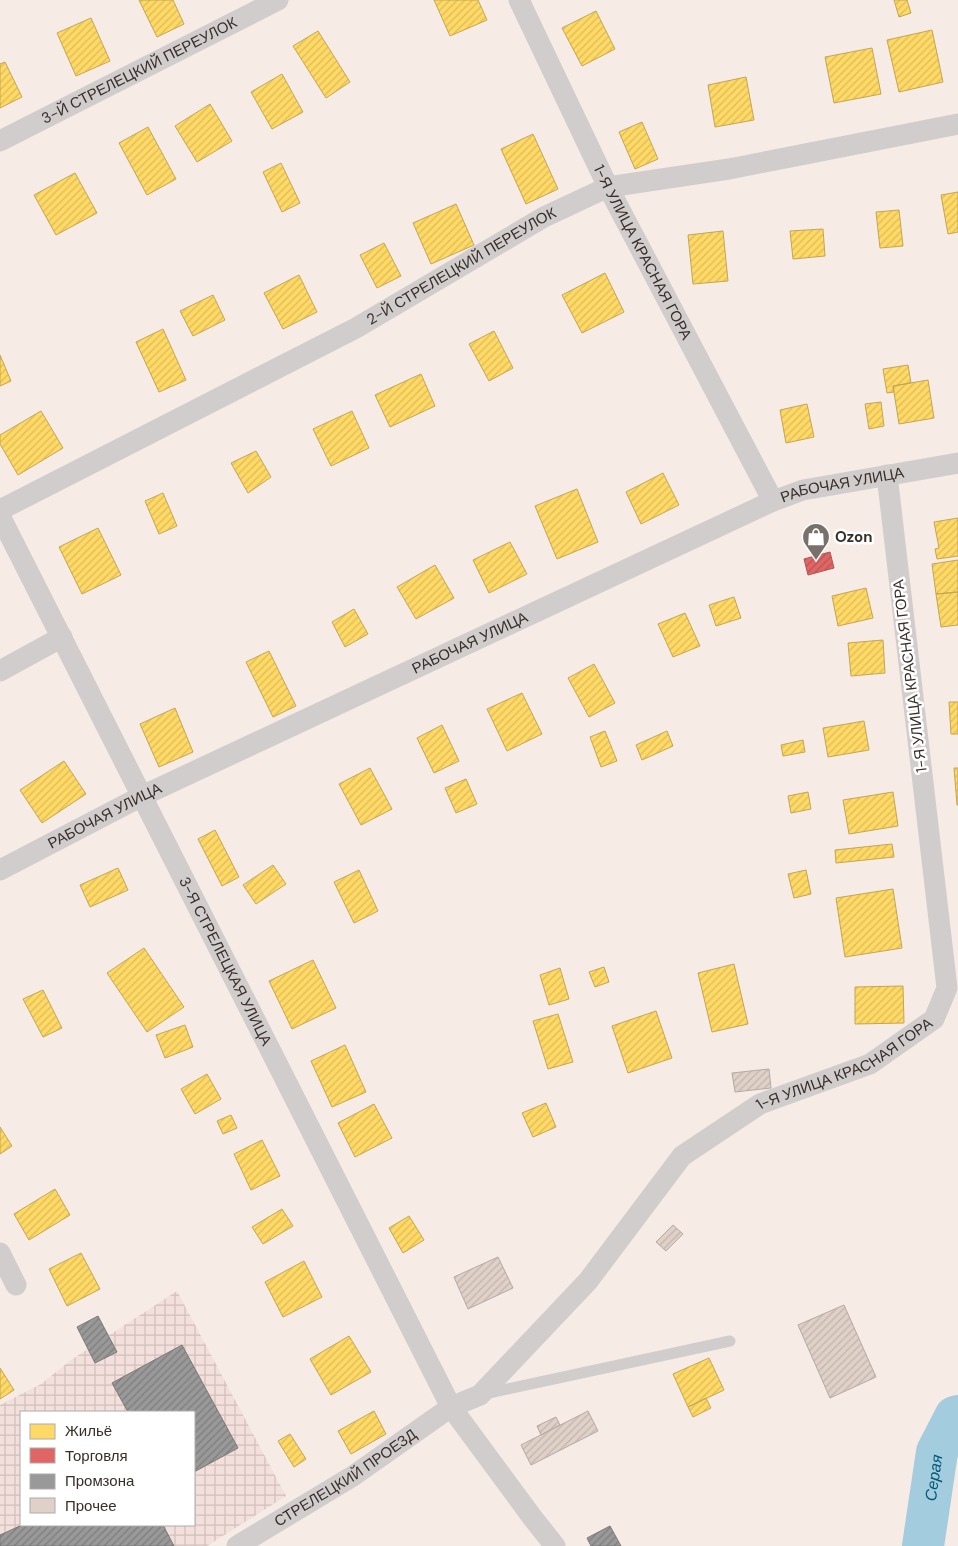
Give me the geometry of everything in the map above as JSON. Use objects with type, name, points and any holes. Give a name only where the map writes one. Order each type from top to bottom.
[{"type":"street","name":"3-Й СТРЕЛЕЦКИЙ ПЕРЕУЛОК","points":[[0,141],[278,0]]},
{"type":"street","name":"1-Я УЛИЦА КРАСНАЯ ГОРА","points":[[520,0],[608,187],[774,501]]},
{"type":"street","name":"2-Й СТРЕЛЕЦКИЙ ПЕРЕУЛОК","points":[[0,510],[356,328],[544,216],[608,187],[729,169],[958,124]]},
{"type":"street","name":"РАБОЧАЯ УЛИЦА","points":[[0,870],[142,796],[774,501],[802,490],[958,463]]},
{"type":"street","name":"1-Я УЛИЦА КРАСНАЯ ГОРА","points":[[451,1406],[480,1394],[588,1281],[682,1156],[760,1104],[870,1064],[934,1019],[947,988],[887,476]]},
{"type":"street","name":"3-Я СТРЕЛЕЦКАЯ УЛИЦА","points":[[0,516],[451,1406],[532,1517],[556,1546]]},
{"type":"street","points":[[0,671],[62,637]]},
{"type":"street","points":[[0,1253],[16,1285]]},
{"type":"street","name":"СТРЕЛЕЦКИЙ ПРОЕЗД","points":[[237,1546],[353,1476],[451,1406]]},
{"type":"lane","points":[[480,1394],[730,1341]]},
{"type":"shaded area","points":[[177,1291],[286,1496],[207,1546],[0,1546],[0,1405],[41,1384],[71,1360]]},
{"type":"building: Жильё","points":[[139,0],[173,0],[184,24],[157,37]]},
{"type":"building: Жильё","points":[[434,0],[478,0],[487,20],[450,36]]},
{"type":"building: Жильё","points":[[894,0],[907,0],[911,13],[899,17]]},
{"type":"building: Жильё","points":[[596,11],[615,49],[582,66],[562,28]]},
{"type":"building: Жильё","points":[[91,18],[110,61],[76,76],[57,33]]},
{"type":"building: Жильё","points":[[932,30],[943,82],[899,92],[887,40]]},
{"type":"building: Жильё","points":[[318,31],[350,82],[326,98],[293,46]]},
{"type":"building: Жильё","points":[[872,48],[881,94],[834,103],[825,57]]},
{"type":"building: Жильё","points":[[5,62],[22,97],[0,108],[0,64]]},
{"type":"building: Жильё","points":[[282,74],[303,112],[272,129],[251,92]]},
{"type":"building: Жильё","points":[[746,77],[754,120],[715,127],[708,85]]},
{"type":"building: Жильё","points":[[210,104],[232,141],[197,162],[175,126]]},
{"type":"building: Жильё","points":[[642,122],[658,159],[635,169],[619,132]]},
{"type":"building: Жильё","points":[[148,127],[176,179],[147,195],[119,143]]},
{"type":"building: Жильё","points":[[533,134],[558,189],[526,204],[501,149]]},
{"type":"building: Жильё","points":[[281,163],[300,203],[282,212],[263,172]]},
{"type":"building: Жильё","points":[[75,173],[97,213],[56,235],[34,195]]},
{"type":"building: Жильё","points":[[958,192],[958,232],[948,234],[941,195]]},
{"type":"building: Жильё","points":[[456,204],[474,245],[431,264],[413,223]]},
{"type":"building: Жильё","points":[[899,210],[903,246],[880,248],[876,212]]},
{"type":"building: Жильё","points":[[823,229],[825,256],[793,259],[790,231]]},
{"type":"building: Жильё","points":[[723,231],[728,281],[693,284],[688,235]]},
{"type":"building: Жильё","points":[[384,243],[401,276],[377,288],[360,255]]},
{"type":"building: Жильё","points":[[605,273],[624,312],[582,333],[562,295]]},
{"type":"building: Жильё","points":[[299,275],[317,312],[283,329],[264,293]]},
{"type":"building: Жильё","points":[[213,295],[225,320],[193,336],[180,311]]},
{"type":"building: Жильё","points":[[163,329],[186,380],[159,392],[136,342]]},
{"type":"building: Жильё","points":[[494,331],[513,368],[489,381],[469,344]]},
{"type":"building: Жильё","points":[[0,355],[11,381],[0,386]]},
{"type":"building: Жильё","points":[[908,365],[911,383],[893,386],[894,392],[887,393],[883,369]]},
{"type":"building: Жильё","points":[[421,374],[435,406],[390,427],[375,395]]},
{"type":"building: Жильё","points":[[928,380],[934,418],[899,424],[893,386]]},
{"type":"building: Жильё","points":[[881,402],[884,426],[869,429],[865,404]]},
{"type":"building: Жильё","points":[[807,404],[814,437],[786,443],[780,410]]},
{"type":"building: Жильё","points":[[41,411],[63,448],[18,475],[0,444],[0,435]]},
{"type":"building: Жильё","points":[[352,411],[369,448],[331,466],[313,429]]},
{"type":"building: Жильё","points":[[256,451],[271,477],[248,493],[231,463]]},
{"type":"building: Жильё","points":[[663,473],[679,505],[641,524],[626,492]]},
{"type":"building: Жильё","points":[[577,489],[598,542],[557,559],[535,506]]},
{"type":"building: Жильё","points":[[163,493],[177,526],[159,534],[145,501]]},
{"type":"building: Жильё","points":[[958,518],[958,556],[937,559],[935,549],[939,548],[934,522]]},
{"type":"building: Жильё","points":[[98,528],[121,575],[82,594],[59,547]]},
{"type":"building: Жильё","points":[[510,542],[527,574],[489,593],[473,560]]},
{"type":"building: Жильё","points":[[958,560],[958,592],[936,594],[932,564]]},
{"type":"building: Жильё","points":[[435,565],[454,598],[416,619],[397,587]]},
{"type":"building: Жильё","points":[[866,588],[873,618],[838,626],[832,596]]},
{"type":"building: Жильё","points":[[958,592],[958,625],[941,627],[936,594]]},
{"type":"building: Жильё","points":[[734,597],[741,618],[716,626],[709,605]]},
{"type":"building: Жильё","points":[[354,609],[368,634],[345,647],[332,622]]},
{"type":"building: Жильё","points":[[685,613],[700,646],[673,657],[658,624]]},
{"type":"building: Жильё","points":[[883,640],[885,673],[851,676],[848,643]]},
{"type":"building: Жильё","points":[[269,651],[296,706],[273,717],[246,662]]},
{"type":"building: Жильё","points":[[594,664],[615,703],[589,717],[568,678]]},
{"type":"building: Жильё","points":[[522,693],[542,734],[507,751],[487,709]]},
{"type":"building: Жильё","points":[[949,702],[958,702],[958,734],[951,734]]},
{"type":"building: Жильё","points":[[175,708],[193,752],[159,767],[140,724]]},
{"type":"building: Жильё","points":[[864,721],[869,750],[828,757],[823,728]]},
{"type":"building: Жильё","points":[[442,725],[459,761],[434,773],[417,738]]},
{"type":"building: Жильё","points":[[605,731],[617,761],[601,767],[590,737]]},
{"type":"building: Жильё","points":[[667,731],[673,746],[642,760],[636,745]]},
{"type":"building: Жильё","points":[[803,740],[805,752],[783,756],[781,745]]},
{"type":"building: Жильё","points":[[64,761],[86,794],[42,823],[20,790]]},
{"type":"building: Жильё","points":[[370,768],[392,809],[361,825],[339,784]]},
{"type":"building: Жильё","points":[[954,768],[958,768],[958,805],[957,805]]},
{"type":"building: Жильё","points":[[466,779],[477,804],[456,813],[445,788]]},
{"type":"building: Жильё","points":[[808,792],[811,809],[791,813],[788,796]]},
{"type":"building: Жильё","points":[[893,792],[898,826],[849,834],[843,800]]},
{"type":"building: Жильё","points":[[215,830],[239,877],[222,886],[198,839]]},
{"type":"building: Жильё","points":[[892,844],[894,857],[836,863],[835,850]]},
{"type":"building: Жильё","points":[[273,865],[286,884],[256,904],[243,885]]},
{"type":"building: Жильё","points":[[118,868],[128,890],[90,907],[80,885]]},
{"type":"building: Жильё","points":[[359,870],[378,911],[354,923],[334,882]]},
{"type":"building: Жильё","points":[[806,870],[811,894],[794,898],[788,874]]},
{"type":"building: Жильё","points":[[893,889],[902,948],[845,957],[836,898]]},
{"type":"building: Жильё","points":[[144,948],[184,1007],[147,1032],[107,973]]},
{"type":"building: Жильё","points":[[313,960],[336,1008],[292,1029],[269,981]]},
{"type":"building: Жильё","points":[[734,964],[748,1024],[712,1032],[698,973]]},
{"type":"building: Жильё","points":[[604,967],[609,982],[595,987],[589,972]]},
{"type":"building: Жильё","points":[[560,968],[569,999],[549,1005],[540,975]]},
{"type":"building: Жильё","points":[[903,986],[904,1023],[855,1024],[855,987]]},
{"type":"building: Жильё","points":[[43,990],[62,1028],[43,1037],[23,999]]},
{"type":"building: Жильё","points":[[656,1011],[672,1058],[628,1073],[612,1026]]},
{"type":"building: Жильё","points":[[558,1014],[573,1062],[548,1069],[533,1021]]},
{"type":"building: Жильё","points":[[185,1025],[193,1047],[165,1058],[156,1035]]},
{"type":"building: Жильё","points":[[345,1045],[366,1092],[332,1107],[311,1061]]},
{"type":"building: Жильё","points":[[207,1074],[221,1099],[195,1114],[181,1089]]},
{"type":"building: Жильё","points":[[546,1103],[556,1127],[533,1137],[522,1113]]},
{"type":"building: Жильё","points":[[374,1104],[392,1138],[355,1157],[338,1123]]},
{"type":"building: Жильё","points":[[231,1115],[237,1128],[223,1134],[217,1121]]},
{"type":"building: Жильё","points":[[0,1127],[12,1146],[0,1154]]},
{"type":"building: Жильё","points":[[262,1140],[280,1176],[251,1190],[234,1154]]},
{"type":"building: Жильё","points":[[55,1189],[70,1215],[29,1240],[14,1214]]},
{"type":"building: Жильё","points":[[282,1209],[293,1226],[263,1244],[252,1227]]},
{"type":"building: Жильё","points":[[409,1216],[424,1240],[403,1253],[389,1228]]},
{"type":"building: Жильё","points":[[81,1253],[100,1289],[67,1306],[49,1269]]},
{"type":"building: Жильё","points":[[304,1261],[322,1297],[283,1317],[265,1282]]},
{"type":"building: Жильё","points":[[349,1336],[371,1372],[331,1395],[310,1359]]},
{"type":"building: Жильё","points":[[709,1358],[724,1390],[688,1407],[673,1374]]},
{"type":"building: Жильё","points":[[0,1368],[14,1390],[0,1399]]},
{"type":"building: Жильё","points":[[706,1398],[711,1408],[693,1417],[688,1407]]},
{"type":"building: Жильё","points":[[374,1411],[386,1434],[351,1454],[338,1431]]},
{"type":"building: Жильё","points":[[290,1434],[306,1459],[294,1467],[278,1441]]},
{"type":"building: Торговля","points":[[830,552],[834,568],[808,575],[804,559]]},
{"type":"building: Промзона","points":[[98,1316],[117,1352],[95,1363],[77,1327]]},
{"type":"building: Промзона","points":[[182,1345],[238,1448],[195,1471],[195,1411],[127,1411],[112,1383]]},
{"type":"building: Промзона","points":[[20,1526],[164,1526],[174,1546],[0,1546],[0,1535]]},
{"type":"building: Промзона","points":[[610,1526],[621,1546],[591,1546],[587,1538]]},
{"type":"building: Прочее","points":[[769,1069],[771,1088],[735,1092],[732,1073]]},
{"type":"building: Прочее","points":[[673,1225],[683,1234],[666,1251],[656,1242]]},
{"type":"building: Прочее","points":[[498,1257],[513,1288],[468,1309],[454,1277]]},
{"type":"building: Прочее","points":[[844,1305],[876,1377],[830,1398],[798,1325]]},
{"type":"building: Прочее","points":[[588,1411],[598,1431],[531,1465],[521,1445]]},
{"type":"building: Прочее","points":[[556,1417],[560,1425],[541,1435],[537,1426]]},
{"type":"waterway","name":"Серая","points":[[923,1546],[937,1452],[955,1417],[958,1416]]},
{"type":"place","name":"Ozon","points":[[816,561]]}]
